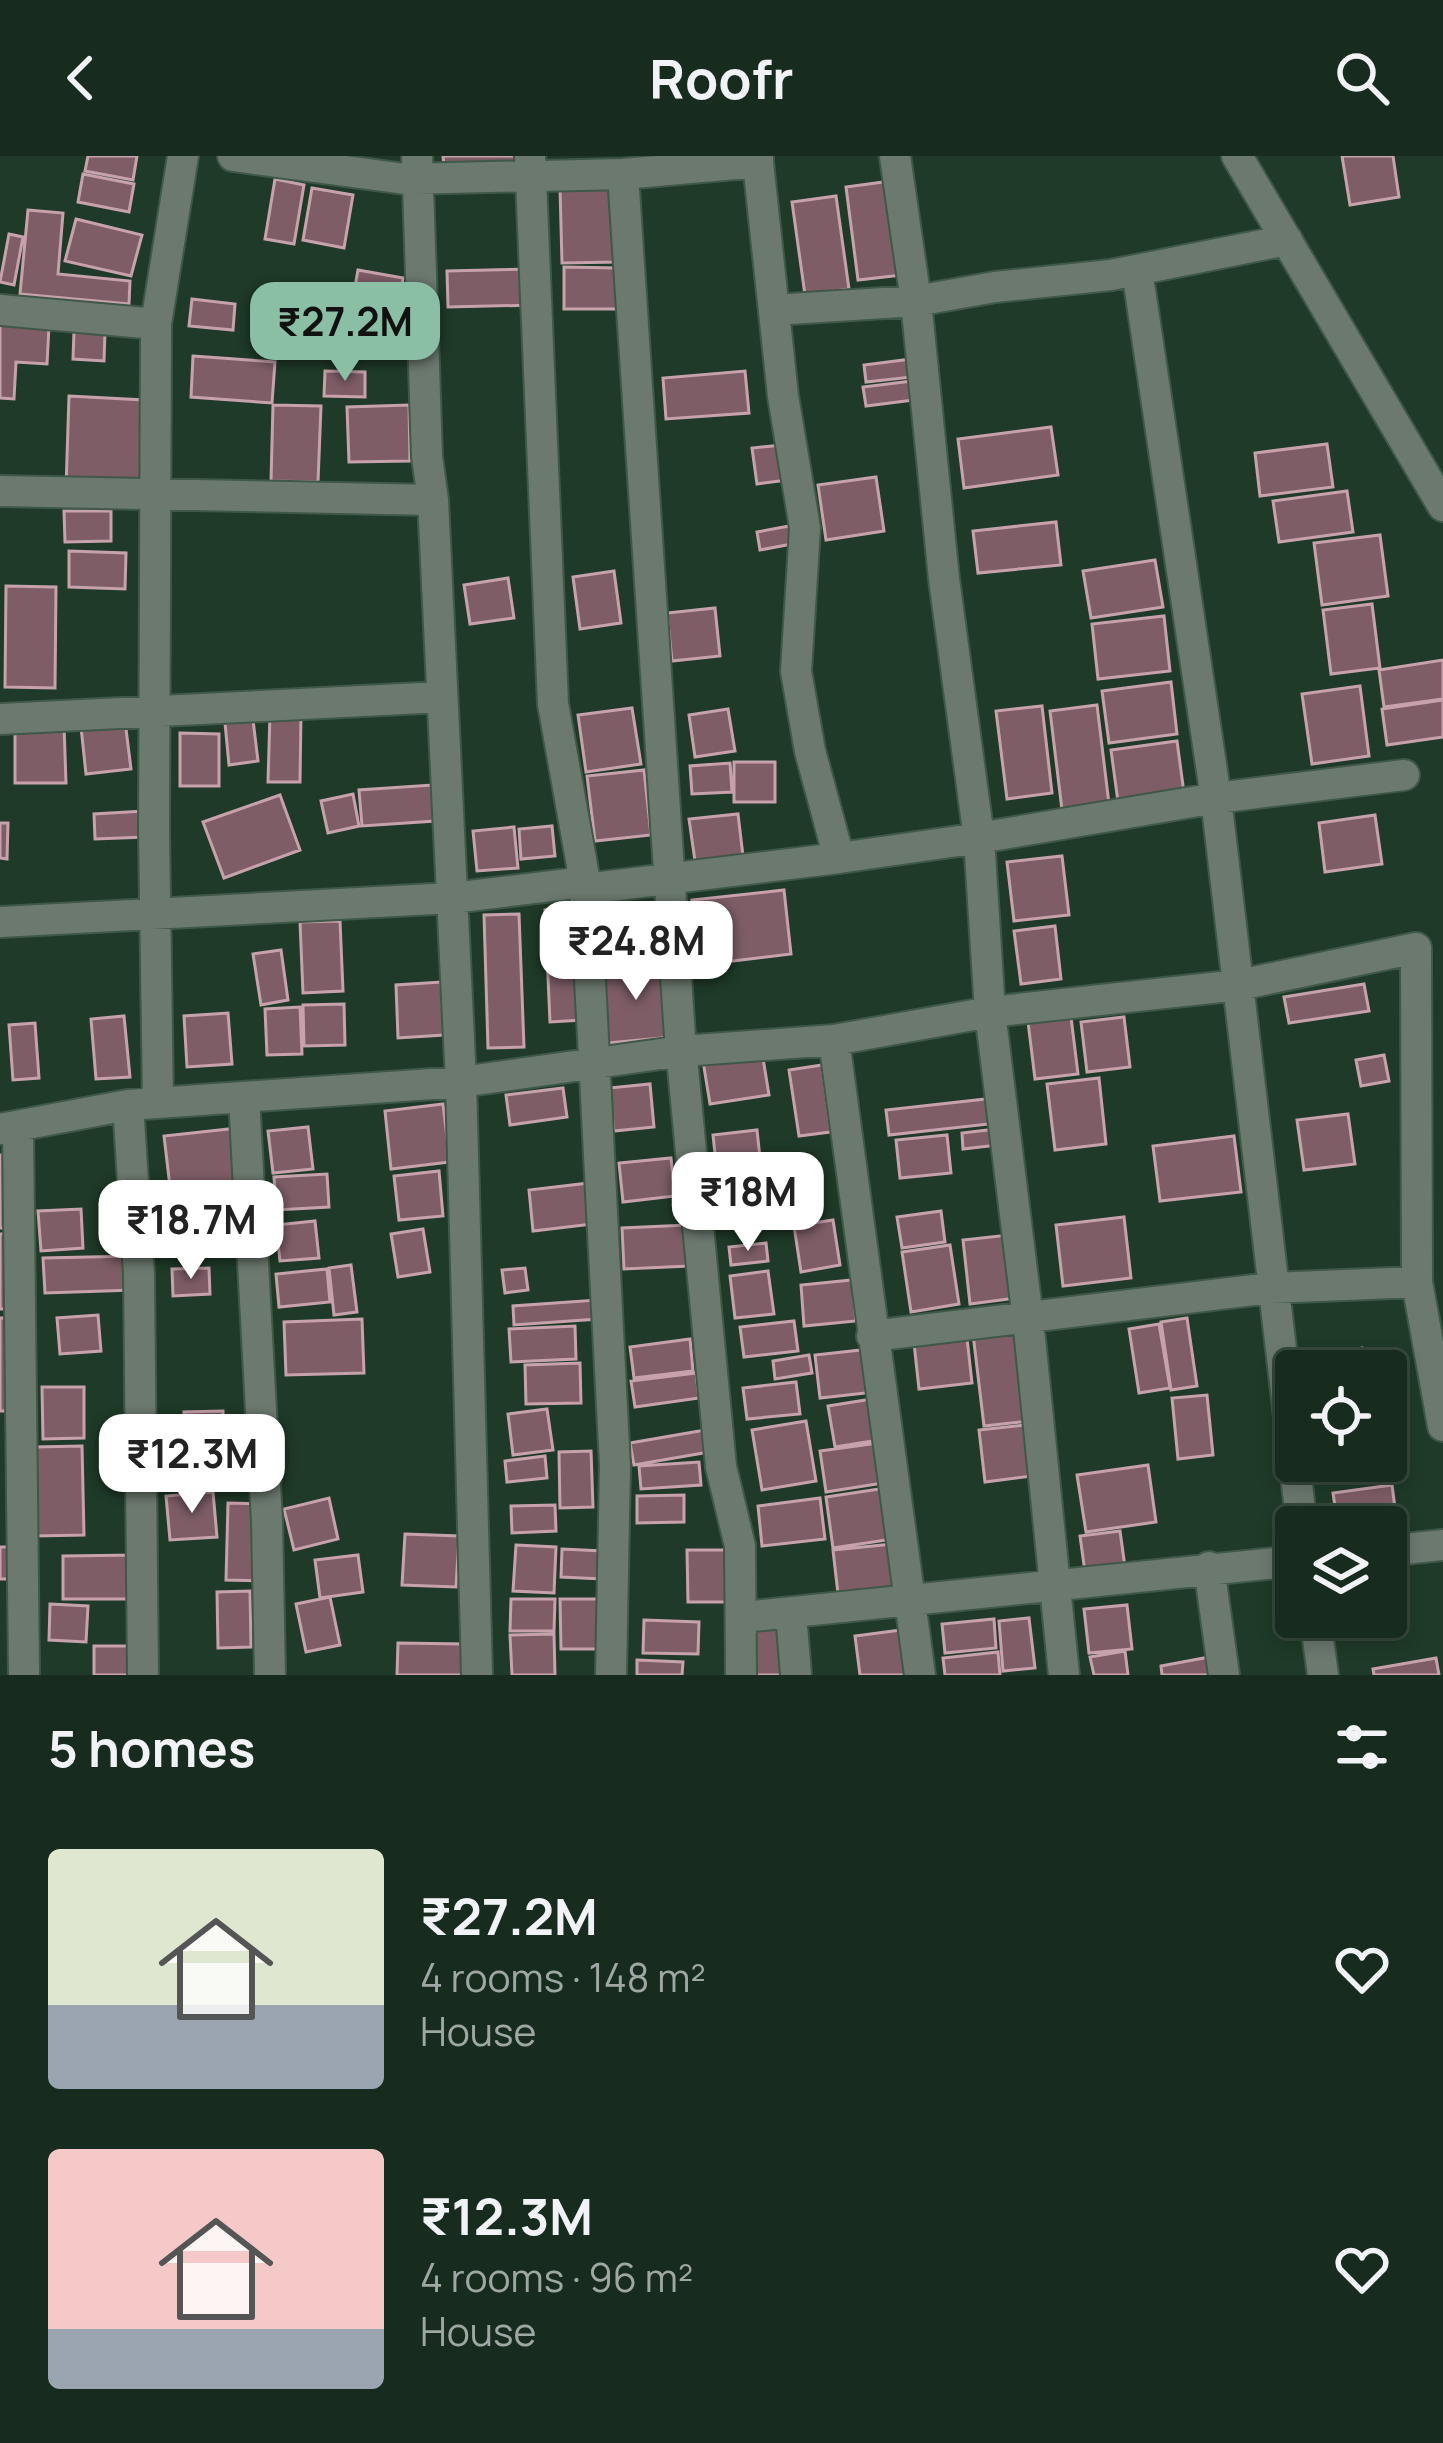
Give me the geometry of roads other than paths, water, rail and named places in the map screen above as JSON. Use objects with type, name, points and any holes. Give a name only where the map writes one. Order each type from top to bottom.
[{"type":"street","points":[[143,1675],[139,1274],[155,914],[156,324],[183,156]]},
{"type":"street","points":[[232,156],[623,174],[758,159],[783,397],[806,528],[796,670],[809,751],[839,858]]},
{"type":"street","points":[[896,156],[979,838],[990,1012],[1028,1319],[1064,1675]]},
{"type":"street","points":[[1237,156],[1443,506]]},
{"type":"street","points":[[418,167],[427,457],[433,500],[461,1082],[477,1675]]},
{"type":"street","points":[[531,167],[554,704],[585,886],[614,1466],[611,1675]]},
{"type":"street","points":[[623,174],[682,1052],[721,1467],[740,1546],[741,1675]]},
{"type":"street","points":[[774,310],[916,301],[1137,269],[1287,240]]},
{"type":"street","points":[[1137,269],[1216,798],[1299,1506]]},
{"type":"street","points":[[0,310],[156,324]]},
{"type":"street","points":[[0,490],[433,500]]},
{"type":"street","points":[[0,719],[442,697]]},
{"type":"street","points":[[0,922],[452,898],[669,878],[839,858],[1216,798],[1404,775]]},
{"type":"street","points":[[24,1675],[9,1128],[143,1104],[461,1082],[682,1052],[834,1040],[990,1012],[1240,985],[1416,948],[1417,1282],[1443,1426]]},
{"type":"street","points":[[834,1040],[920,1675]]},
{"type":"street","points":[[244,1097],[267,1521],[270,1675]]},
{"type":"street","points":[[872,1336],[1270,1288],[1417,1282]]},
{"type":"street","points":[[1407,1549],[1443,1545]]},
{"type":"street","points":[[743,1617],[1275,1562]]},
{"type":"street","points":[[1209,1567],[1224,1675]]},
{"type":"street","points":[[790,1612],[796,1675]]},
{"type":"street","points":[[1318,1638],[1323,1675]]}]
